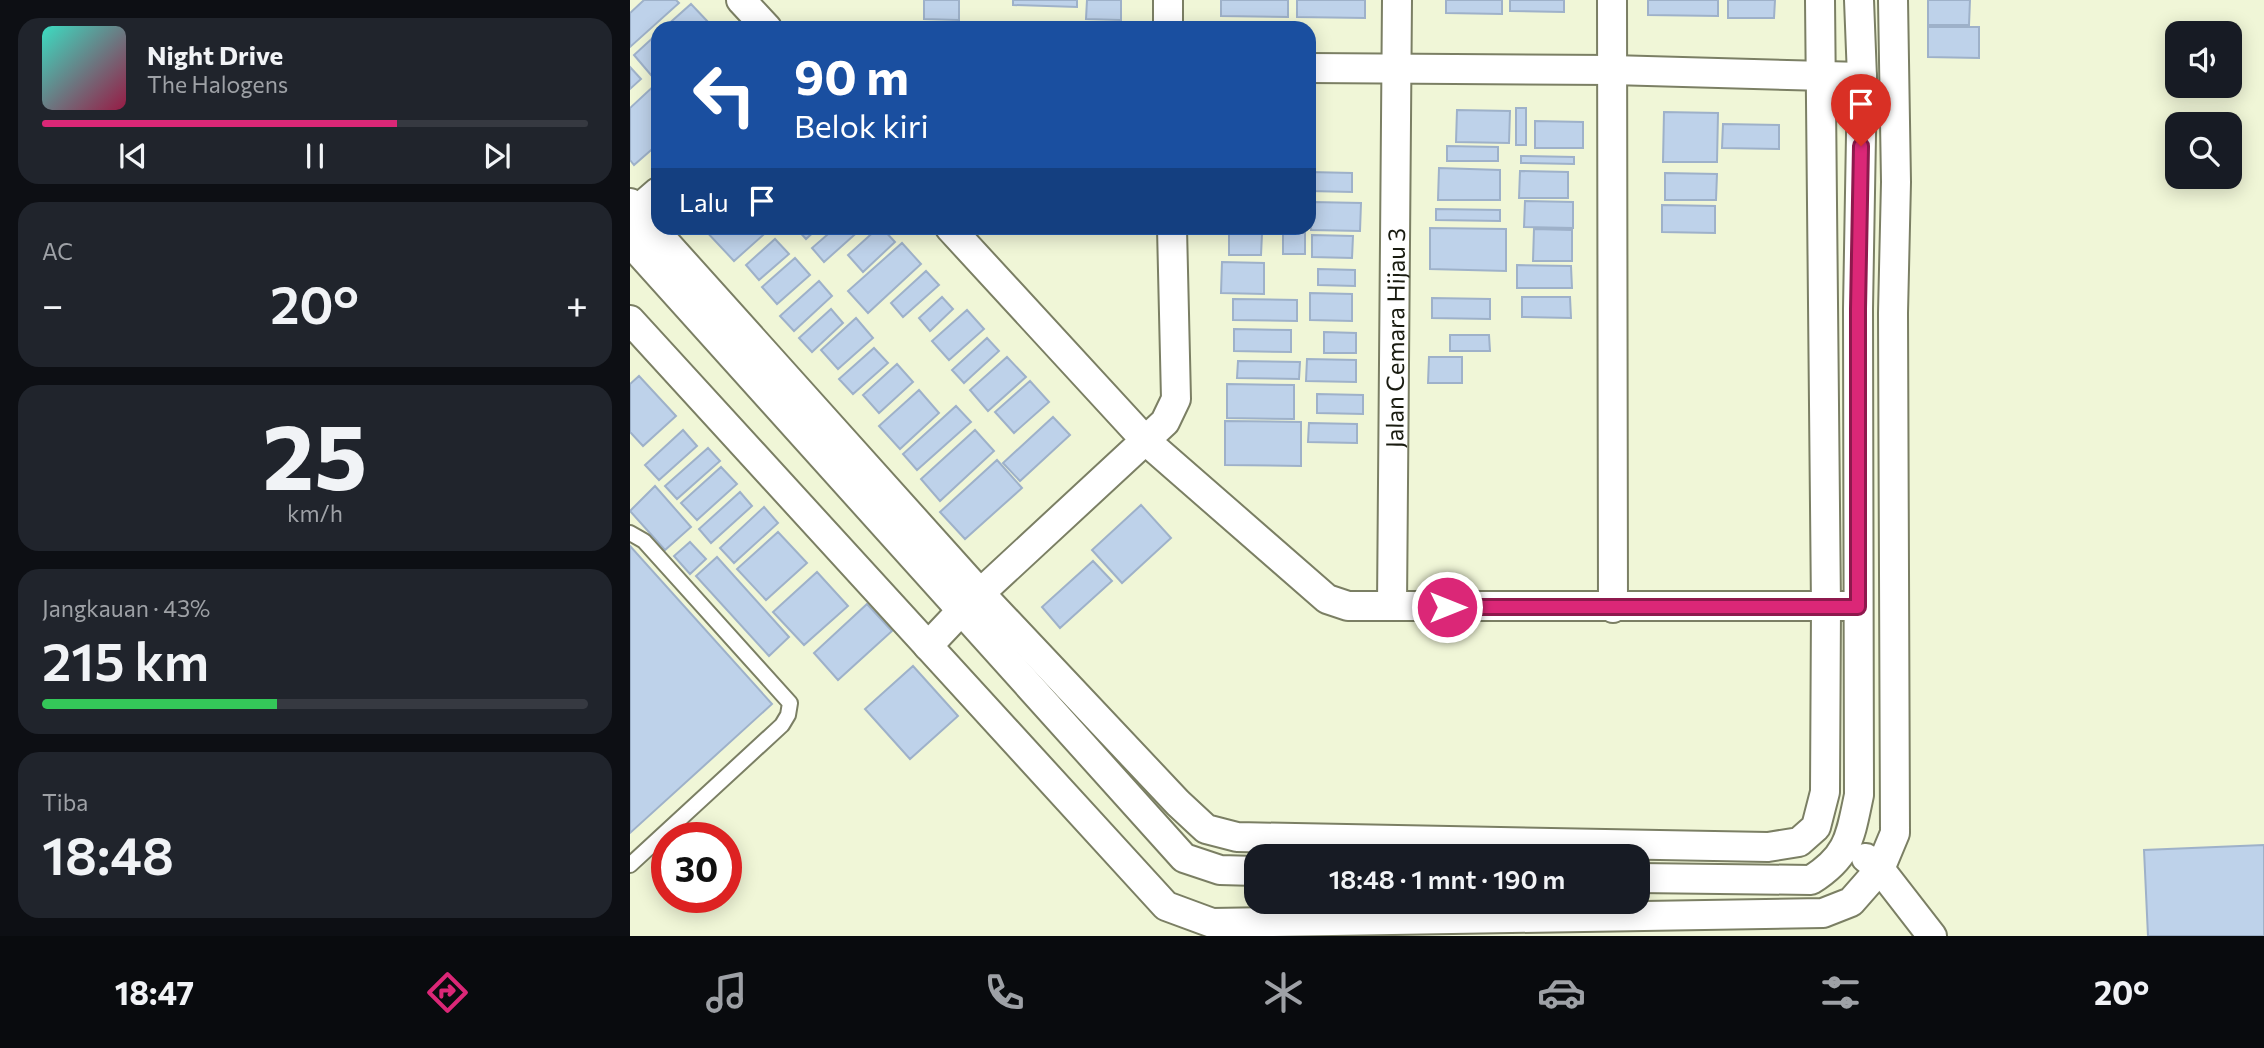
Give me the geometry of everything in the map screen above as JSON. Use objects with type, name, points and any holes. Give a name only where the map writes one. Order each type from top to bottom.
[{"type":"street","points":[[741,0],[760,21]]},
{"type":"street","points":[[1168,0],[1168,21]]},
{"type":"street","name":"Jalan Cemara Hijau 3","points":[[1392,606],[1397,0]]},
{"type":"street","points":[[1612,0],[1613,608]]},
{"type":"street","points":[[630,242],[971,602],[1206,829],[1237,837],[1768,847],[1799,842],[1816,827],[1825,792],[1821,0]]},
{"type":"street","points":[[1650,878],[1811,880],[1829,869],[1849,844],[1859,796],[1858,309],[1862,77],[1859,0]]},
{"type":"street","points":[[630,320],[1166,906],[1212,923],[1823,912],[1851,902],[1880,869],[1895,833],[1893,313],[1896,182],[1893,0]]},
{"type":"street","points":[[1316,68],[1612,70],[1862,77]]},
{"type":"street","points":[[651,197],[632,210],[651,232]]},
{"type":"street","points":[[654,235],[971,602],[1184,858],[1220,870],[1244,871]]},
{"type":"street","points":[[956,235],[1146,441],[1327,599],[1348,606],[1858,607]]},
{"type":"street","points":[[928,646],[971,602],[1165,422],[1176,399],[1172,235]]},
{"type":"street","points":[[1858,309],[1893,313]]},
{"type":"street","points":[[1816,827],[1849,844],[1880,869],[1933,936]]},
{"type":"lane","points":[[630,533],[644,541],[790,703],[789,715],[782,725],[630,865]]},
{"type":"building","points":[[644,0],[676,0],[679,3],[659,21],[651,21],[651,28],[630,47],[630,13]]},
{"type":"building","points":[[924,0],[959,0],[959,20],[924,19]]},
{"type":"building","points":[[1013,0],[1077,0],[1077,7],[1013,5]]},
{"type":"building","points":[[1087,0],[1121,0],[1121,20],[1086,19]]},
{"type":"building","points":[[1221,0],[1288,0],[1288,17],[1221,16]]},
{"type":"building","points":[[1297,0],[1365,0],[1365,18],[1297,17]]},
{"type":"building","points":[[1446,0],[1502,0],[1502,14],[1446,13]]},
{"type":"building","points":[[1510,0],[1564,0],[1564,12],[1510,11]]},
{"type":"building","points":[[1648,0],[1718,0],[1718,16],[1648,15]]},
{"type":"building","points":[[1728,0],[1775,0],[1774,18],[1728,18]]},
{"type":"building","points":[[1928,0],[1970,0],[1969,25],[1928,25]]},
{"type":"building","points":[[691,4],[707,21],[672,21]]},
{"type":"building","points":[[1928,27],[1979,27],[1979,58],[1928,57]]},
{"type":"building","points":[[651,39],[651,75],[634,55]]},
{"type":"building","points":[[630,67],[641,79],[630,89]]},
{"type":"building","points":[[651,88],[651,150],[634,165],[630,160],[630,108]]},
{"type":"building","points":[[1516,108],[1526,108],[1526,145],[1516,145]]},
{"type":"building","points":[[1457,110],[1510,111],[1509,143],[1456,142]]},
{"type":"building","points":[[1664,112],[1718,113],[1717,162],[1663,162]]},
{"type":"building","points":[[1535,121],[1583,122],[1583,148],[1535,148]]},
{"type":"building","points":[[1723,124],[1779,125],[1779,149],[1722,148]]},
{"type":"building","points":[[1447,146],[1498,147],[1498,161],[1447,161]]},
{"type":"building","points":[[1521,156],[1574,157],[1574,164],[1521,163]]},
{"type":"building","points":[[1439,168],[1500,170],[1500,200],[1438,200]]},
{"type":"building","points":[[1520,171],[1568,172],[1568,198],[1519,198]]},
{"type":"building","points":[[1316,172],[1352,173],[1352,192],[1316,191]]},
{"type":"building","points":[[1665,173],[1717,174],[1716,200],[1665,200]]},
{"type":"building","points":[[1525,201],[1573,202],[1573,228],[1524,227]]},
{"type":"building","points":[[1316,202],[1361,203],[1360,231],[1316,230]]},
{"type":"building","points":[[1662,205],[1715,206],[1715,233],[1662,232]]},
{"type":"building","points":[[1436,209],[1500,210],[1500,221],[1436,220]]},
{"type":"building","points":[[1430,228],[1506,229],[1506,271],[1430,269]]},
{"type":"building","points":[[1534,229],[1572,230],[1572,261],[1533,261]]},
{"type":"building","points":[[710,235],[763,235],[734,261]]},
{"type":"building","points":[[827,235],[854,235],[824,262],[812,248]]},
{"type":"building","points":[[870,235],[888,235],[895,242],[863,272],[848,255]]},
{"type":"building","points":[[1229,235],[1262,235],[1261,255],[1229,255]]},
{"type":"building","points":[[1283,235],[1305,235],[1305,254],[1283,254]]},
{"type":"building","points":[[1312,235],[1353,236],[1352,258],[1312,257]]},
{"type":"building","points":[[775,239],[789,254],[759,280],[746,265]]},
{"type":"building","points":[[902,243],[921,264],[868,313],[848,291]]},
{"type":"building","points":[[795,258],[810,275],[777,304],[762,287]]},
{"type":"building","points":[[1222,262],[1264,263],[1264,294],[1221,293]]},
{"type":"building","points":[[1517,265],[1571,266],[1572,288],[1517,288]]},
{"type":"building","points":[[1318,269],[1355,270],[1355,286],[1318,285]]},
{"type":"building","points":[[926,271],[939,285],[903,317],[891,303]]},
{"type":"building","points":[[819,281],[832,296],[794,331],[780,316]]},
{"type":"building","points":[[1310,293],[1352,294],[1352,321],[1310,320]]},
{"type":"building","points":[[942,297],[953,309],[930,331],[919,318]]},
{"type":"building","points":[[1522,297],[1570,297],[1571,318],[1522,317]]},
{"type":"building","points":[[1432,298],[1490,299],[1490,319],[1432,318]]},
{"type":"building","points":[[1233,299],[1297,300],[1297,321],[1233,320]]},
{"type":"building","points":[[831,309],[843,323],[812,352],[799,338]]},
{"type":"building","points":[[967,310],[984,329],[949,360],[932,341]]},
{"type":"building","points":[[856,318],[873,338],[838,369],[821,350]]},
{"type":"building","points":[[1234,329],[1291,330],[1291,352],[1234,351]]},
{"type":"building","points":[[1324,332],[1356,333],[1356,353],[1324,353]]},
{"type":"building","points":[[1450,335],[1489,335],[1490,351],[1450,351]]},
{"type":"building","points":[[987,338],[999,351],[964,383],[952,370]]},
{"type":"building","points":[[874,348],[888,363],[853,394],[839,379]]},
{"type":"building","points":[[1007,357],[1026,377],[988,411],[970,390]]},
{"type":"building","points":[[1429,357],[1462,357],[1462,383],[1428,383]]},
{"type":"building","points":[[1307,359],[1356,360],[1356,382],[1306,381]]},
{"type":"building","points":[[1238,361],[1300,362],[1299,379],[1237,378]]},
{"type":"building","points":[[897,364],[913,382],[879,413],[863,395]]},
{"type":"building","points":[[639,376],[676,416],[643,446],[630,432],[630,384]]},
{"type":"building","points":[[1030,381],[1049,402],[1014,433],[995,412]]},
{"type":"building","points":[[1227,384],[1294,385],[1294,419],[1227,418]]},
{"type":"building","points":[[919,390],[939,413],[900,449],[879,426]]},
{"type":"building","points":[[1317,394],[1363,395],[1363,414],[1317,413]]},
{"type":"building","points":[[956,406],[971,422],[917,470],[903,454]]},
{"type":"building","points":[[1053,417],[1070,435],[1020,481],[1003,463]]},
{"type":"building","points":[[1225,421],[1301,422],[1301,466],[1225,465]]},
{"type":"building","points":[[1309,423],[1357,424],[1357,443],[1308,442]]},
{"type":"building","points":[[683,430],[697,446],[659,480],[645,465]]},
{"type":"building","points":[[975,430],[994,451],[940,501],[921,479]]},
{"type":"building","points":[[708,448],[720,461],[677,499],[665,486]]},
{"type":"building","points":[[997,460],[1022,488],[965,539],[940,512]]},
{"type":"building","points":[[721,467],[737,484],[697,520],[681,503]]},
{"type":"building","points":[[655,486],[691,527],[665,550],[630,511]]},
{"type":"building","points":[[740,492],[752,506],[711,543],[699,529]]},
{"type":"building","points":[[1141,505],[1171,538],[1122,583],[1092,550]]},
{"type":"building","points":[[764,507],[778,523],[734,563],[720,548]]},
{"type":"building","points":[[778,532],[807,563],[766,600],[737,569]]},
{"type":"building","points":[[690,542],[706,559],[690,574],[674,556]]},
{"type":"building","points":[[630,546],[772,704],[630,833]]},
{"type":"building","points":[[717,557],[789,637],[769,656],[696,576]]},
{"type":"building","points":[[1093,561],[1112,581],[1060,628],[1042,607]]},
{"type":"building","points":[[817,572],[848,606],[804,645],[773,612]]},
{"type":"building","points":[[867,604],[892,631],[838,680],[814,653]]},
{"type":"building","points":[[913,666],[958,716],[910,759],[865,709]]},
{"type":"building","points":[[2264,845],[2264,936],[2148,936],[2144,850]]},
{"type":"route","points":[[1447,607],[1858,607],[1861,146]]}]
